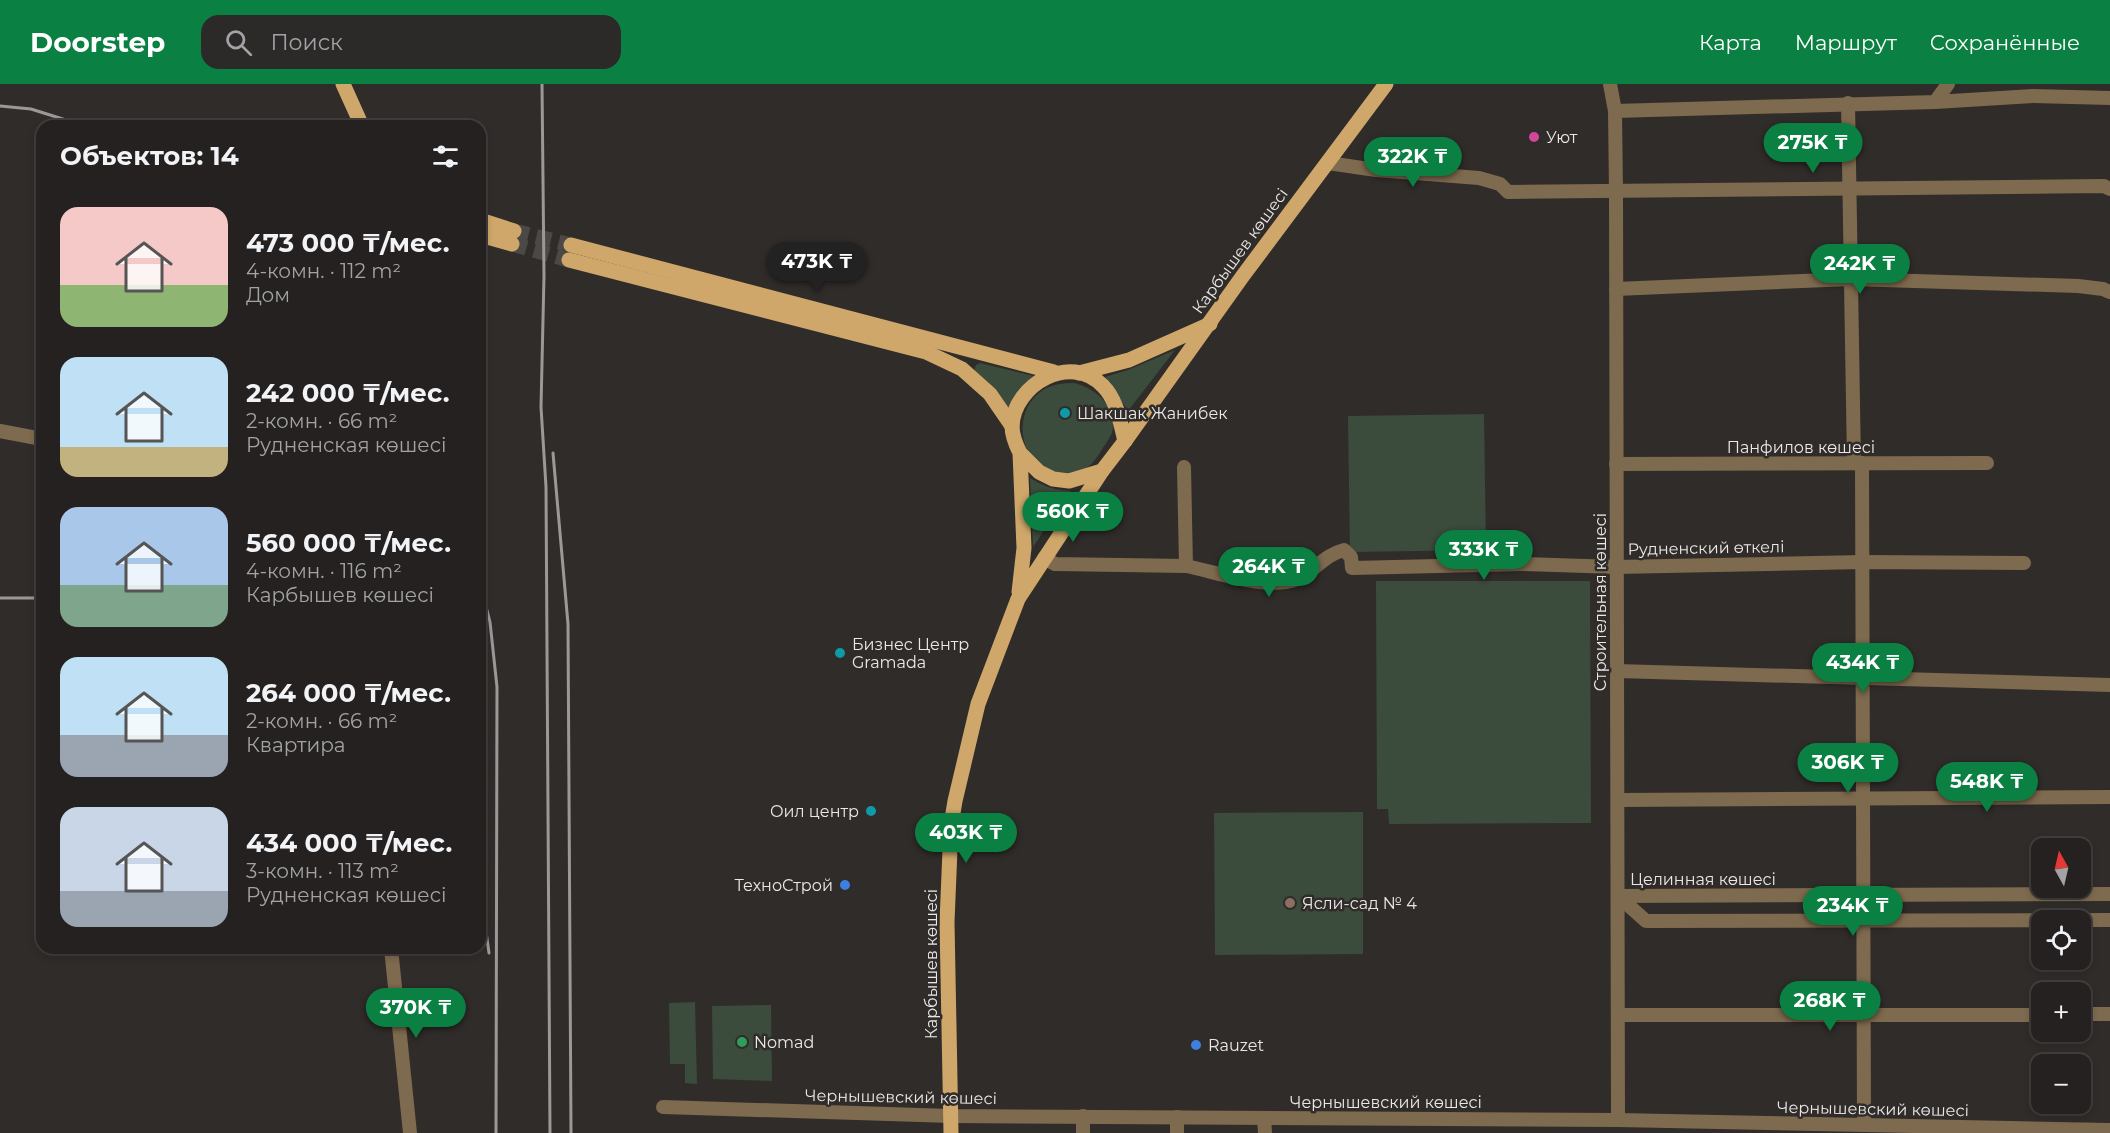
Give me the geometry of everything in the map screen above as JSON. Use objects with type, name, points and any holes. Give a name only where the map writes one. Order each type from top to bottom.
[{"type":"main road","points":[[343,84],[359,120]]},
{"type":"main road","name":"Карбышев көшесі","points":[[1125,441],[1242,277],[1386,84]]},
{"type":"main road","points":[[486,223],[513,237],[486,235]]},
{"type":"main road","points":[[1012,426],[990,394],[962,369],[926,352],[570,252],[1054,372],[1079,373],[1102,385],[1112,398],[1125,441],[1102,471],[1069,481],[1053,479],[1039,472],[1020,453],[1014,440],[1012,426],[1024,395],[1054,372]]},
{"type":"main road","points":[[1079,373],[1129,360],[1210,324]]},
{"type":"main road","points":[[1018,599],[1024,548],[1020,453]]},
{"type":"main road","name":"Карбышев көшесі","points":[[951,1133],[947,922],[951,825],[978,704],[1018,599],[1102,471]]},
{"type":"street","name":"Строительная көшесі","points":[[1610,84],[1615,111],[1616,192],[1618,800],[1618,1016],[1610,1124]]},
{"type":"street","points":[[1935,102],[1948,84]]},
{"type":"street","points":[[1615,111],[1935,102],[2033,96],[2110,98]]},
{"type":"street","points":[[1848,103],[1851,279],[1863,562],[1864,1125]]},
{"type":"street","points":[[1328,163],[1376,170],[1479,178],[1500,184],[1508,192],[2104,186],[2110,189]]},
{"type":"street","points":[[1616,289],[1851,279],[2078,286],[2110,292]]},
{"type":"street","points":[[0,431],[36,438]]},
{"type":"street","name":"Панфилов көшесі","points":[[1616,464],[1987,463]]},
{"type":"street","points":[[1044,558],[1055,564],[1186,566],[1184,467]]},
{"type":"street","name":"Рудненский өткелі","points":[[1186,566],[1274,583],[1293,580],[1306,574],[1330,554],[1344,550],[1351,557],[1352,568],[1524,564],[1616,567],[1863,562],[2025,563]]},
{"type":"street","points":[[1617,671],[2110,685]]},
{"type":"street","points":[[1618,800],[2110,797]]},
{"type":"street","name":"Целинная көшесі","points":[[1618,896],[2110,894]]},
{"type":"street","name":"Целинная көшесі","points":[[1618,896],[1646,921],[2110,920]]},
{"type":"street","points":[[392,954],[410,1133]]},
{"type":"street","points":[[2091,1014],[2110,1014]]},
{"type":"street","points":[[1618,1016],[2031,1015]]},
{"type":"street","name":"Чернышевский көшесі","points":[[663,1107],[951,1116],[1366,1118],[1836,1129],[1864,1125],[2110,1130]]},
{"type":"street","points":[[1083,1116],[1083,1133]]},
{"type":"street","points":[[1177,1117],[1177,1133]]},
{"type":"street","points":[[1264,1118],[1265,1133]]},
{"type":"street","points":[[1366,1118],[1366,1133]]},
{"type":"green space","points":[[1175,350],[1128,411],[1105,377]]},
{"type":"green space","points":[[980,363],[1034,376],[1018,392],[1008,409],[973,373],[976,365]]},
{"type":"green space","points":[[1074,383],[1089,389],[1106,404],[1112,418],[1113,430],[1099,454],[1088,467],[1075,474],[1063,474],[1045,468],[1032,458],[1023,438],[1023,420],[1030,403],[1043,390],[1058,384]]},
{"type":"green space","points":[[1484,414],[1486,550],[1350,552],[1348,416]]},
{"type":"green space","points":[[1030,478],[1049,487],[1070,491],[1033,547]]},
{"type":"green space","points":[[1376,581],[1590,581],[1591,823],[1389,824],[1388,809],[1377,809]]},
{"type":"green space","points":[[1363,812],[1363,954],[1215,955],[1214,813]]},
{"type":"green space","points":[[695,1002],[697,1084],[685,1083],[685,1064],[670,1064],[669,1003]]},
{"type":"green space","name":"Nomad","points":[[771,1005],[772,1081],[713,1079],[712,1006]]},
{"type":"tunnel","points":[[514,231],[571,245]]},
{"type":"tunnel","points":[[512,244],[569,260]]},
{"type":"railway","points":[[542,84],[544,276],[541,407],[546,487],[550,1133]]},
{"type":"railway","points":[[0,106],[31,109],[66,120]]},
{"type":"railway","points":[[553,453],[568,624],[571,1133]]},
{"type":"railway","points":[[0,598],[36,598]]},
{"type":"railway","points":[[486,606],[490,622],[497,687],[496,1133]]},
{"type":"railway","points":[[486,931],[489,953]]},
{"type":"place","name":"Уют","points":[[1534,137]]},
{"type":"place","name":"Шакшак Жанибек","points":[[1065,413]]},
{"type":"place","name":"Бизнес Центр Gramada","points":[[840,653]]},
{"type":"place","name":"Оил центр","points":[[871,811]]},
{"type":"place","name":"ТехноСтрой","points":[[845,885]]},
{"type":"place","name":"Ясли-сад № 4","points":[[1290,903]]},
{"type":"place","name":"Nomad","points":[[742,1042]]},
{"type":"place","name":"Rauzet","points":[[1196,1045]]}]
